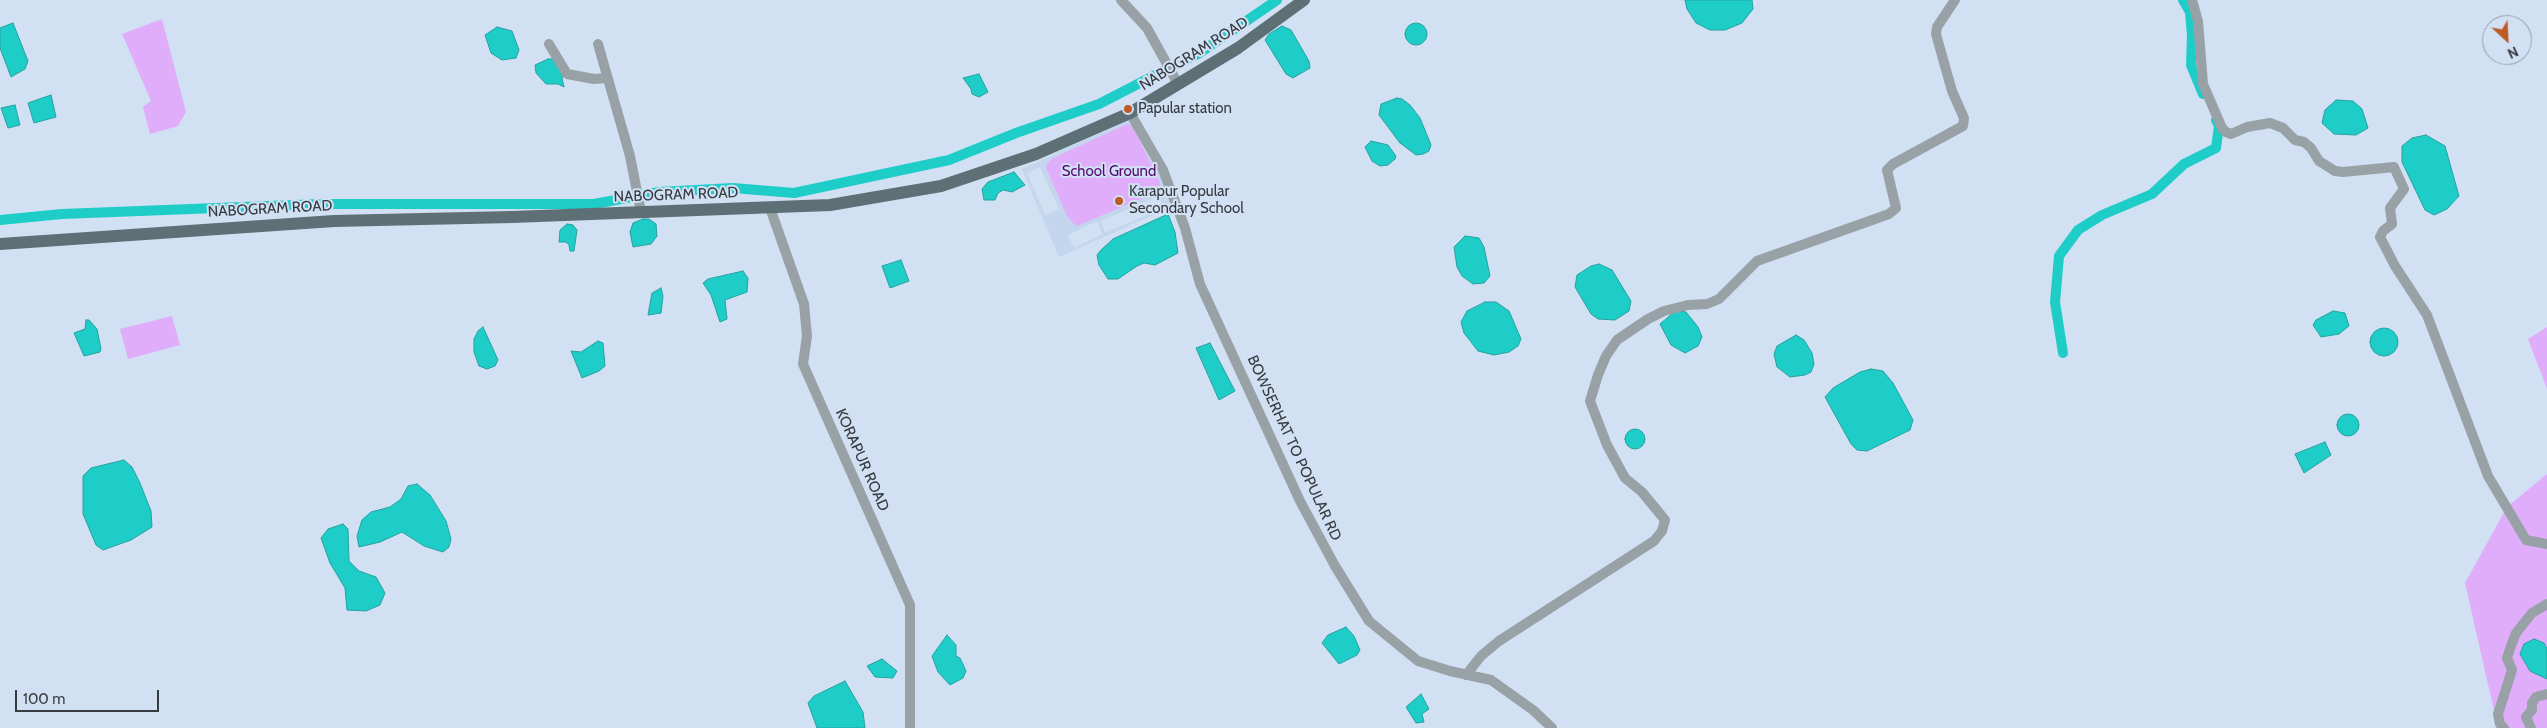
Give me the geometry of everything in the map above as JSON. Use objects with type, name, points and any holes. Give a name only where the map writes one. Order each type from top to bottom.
[{"type":"main road","name":"NABOGRAM ROAD","points":[[0,244],[334,221],[830,205],[941,186],[1036,154],[1130,113],[1238,48],[1304,0]]},
{"type":"street","points":[[1121,0],[1147,28],[1178,84]]},
{"type":"street","points":[[1466,675],[1481,656],[1498,640],[1654,541],[1662,532],[1665,520],[1642,492],[1625,478],[1607,445],[1590,401],[1598,375],[1617,340],[1648,319],[1664,312],[1688,305],[1707,304],[1719,299],[1757,261],[1889,214],[1896,208],[1887,170],[1893,164],[1963,126],[1964,118],[1952,91],[1936,34],[1937,26],[1955,0]]},
{"type":"street","points":[[2192,0],[2198,21],[2203,84],[2222,128],[2226,132],[2231,134],[2252,126],[2270,123],[2284,128],[2295,140],[2304,142],[2311,148],[2319,161],[2334,171],[2342,172],[2394,167],[2404,189],[2390,208],[2392,224],[2383,231],[2380,237],[2395,266],[2427,315],[2488,476],[2526,540],[2547,544]]},
{"type":"street","points":[[549,44],[568,74],[594,79],[606,78]]},
{"type":"street","points":[[598,44],[606,78],[630,156],[640,212]]},
{"type":"street","name":"BOWSERHAT TO POPULAR RD","points":[[1130,113],[1163,170],[1186,228],[1200,284],[1300,501],[1335,566],[1369,621],[1418,661],[1491,680],[1533,710],[1552,728]]},
{"type":"street","name":"KORAPUR ROAD","points":[[770,208],[804,304],[807,336],[802,364],[910,605],[910,728]]},
{"type":"street","points":[[2504,728],[2500,724],[2498,714],[2512,670],[2507,658],[2511,646],[2516,633],[2532,613],[2547,604]]},
{"type":"street","points":[[2531,728],[2526,717],[2532,710],[2532,704],[2536,697],[2547,694]]},
{"type":"shaded area","points":[[1685,0],[1752,0],[1753,9],[1742,23],[1725,30],[1710,30],[1696,23],[1687,9]]},
{"type":"shaded area","points":[[13,23],[28,61],[25,69],[11,77],[0,48],[0,28]]},
{"type":"shaded area","points":[[1412,23],[1420,23],[1427,30],[1427,38],[1420,45],[1412,45],[1405,38],[1405,30]]},
{"type":"shaded area","points":[[1282,26],[1291,30],[1309,61],[1310,68],[1293,78],[1286,74],[1265,40],[1269,34]]},
{"type":"shaded area","points":[[497,27],[512,31],[519,50],[516,58],[502,60],[491,53],[485,35]]},
{"type":"shaded area","points":[[548,59],[554,59],[564,71],[562,78],[564,87],[558,84],[546,84],[536,73],[535,65]]},
{"type":"shaded area","points":[[979,74],[988,92],[979,97],[972,94],[971,89],[963,78]]},
{"type":"shaded area","points":[[51,95],[56,117],[34,123],[28,103]]},
{"type":"shaded area","points":[[1397,98],[1410,105],[1420,118],[1431,145],[1429,151],[1416,155],[1400,143],[1379,115],[1381,104]]},
{"type":"shaded area","points":[[2336,100],[2353,101],[2362,109],[2368,128],[2356,135],[2334,134],[2322,123],[2325,110]]},
{"type":"shaded area","points":[[15,105],[20,125],[8,128],[1,108]]},
{"type":"shaded area","points":[[1131,119],[1175,205],[1059,257],[1022,169]],"holes":[[[1127,124],[1132,125],[1160,182],[1160,189],[1155,193],[1077,225],[1067,216],[1046,168],[1047,163],[1053,158]],[[1040,167],[1059,209],[1045,215],[1027,173]],[[1158,196],[1163,208],[1105,233],[1101,221]],[[1097,221],[1103,234],[1074,248],[1068,235]]]},
{"type":"shaded area","points":[[2426,135],[2445,146],[2459,196],[2447,209],[2434,215],[2425,210],[2402,162],[2402,146],[2412,138]]},
{"type":"shaded area","points":[[1371,141],[1388,145],[1396,156],[1395,159],[1388,165],[1380,166],[1372,161],[1365,147]]},
{"type":"shaded area","points":[[1014,172],[1025,185],[1012,192],[1003,190],[998,193],[995,200],[984,200],[982,189],[988,182]]},
{"type":"shaded area","points":[[1168,214],[1175,232],[1178,253],[1155,265],[1144,263],[1137,266],[1118,279],[1108,279],[1099,265],[1097,255],[1101,250],[1113,239]]},
{"type":"shaded area","points":[[649,219],[656,224],[657,236],[651,244],[633,247],[630,232],[633,223]]},
{"type":"shaded area","points":[[567,224],[573,225],[577,230],[574,251],[570,251],[569,245],[566,242],[559,242],[560,230]]},
{"type":"shaded area","points":[[1465,236],[1479,238],[1484,247],[1490,276],[1484,283],[1473,284],[1462,276],[1457,267],[1454,247]]},
{"type":"shaded area","points":[[901,260],[909,281],[890,288],[882,266]]},
{"type":"shaded area","points":[[1599,264],[1612,270],[1631,301],[1629,311],[1615,320],[1598,319],[1591,314],[1575,287],[1577,275],[1591,266]]},
{"type":"shaded area","points":[[743,271],[748,278],[747,292],[725,300],[727,319],[720,322],[711,295],[703,283],[708,279]]},
{"type":"shaded area","points":[[661,288],[663,296],[661,313],[648,315],[652,293]]},
{"type":"shaded area","points":[[1485,302],[1496,302],[1509,311],[1521,339],[1518,346],[1509,352],[1494,355],[1478,351],[1464,333],[1461,322],[1467,311]]},
{"type":"shaded area","points":[[2333,311],[2345,313],[2349,326],[2339,334],[2321,337],[2313,325],[2316,320]]},
{"type":"shaded area","points":[[1674,312],[1686,312],[1698,327],[1702,337],[1698,346],[1685,353],[1671,345],[1660,324]]},
{"type":"shaded area","points":[[86,320],[89,320],[97,329],[101,349],[100,352],[84,356],[74,333],[85,329]]},
{"type":"shaded area","points":[[483,327],[498,360],[495,366],[487,369],[479,366],[474,352],[474,339],[478,331]]},
{"type":"shaded area","points":[[2384,328],[2394,332],[2398,342],[2394,352],[2384,356],[2374,352],[2370,342],[2374,332]]},
{"type":"shaded area","points":[[1796,335],[1804,340],[1812,353],[1814,364],[1811,372],[1805,375],[1790,377],[1777,367],[1774,354],[1777,346]]},
{"type":"shaded area","points":[[598,341],[603,343],[605,366],[599,371],[582,378],[571,351],[581,352]]},
{"type":"shaded area","points":[[1210,343],[1235,391],[1219,400],[1196,348]]},
{"type":"shaded area","points":[[1871,369],[1883,371],[1893,383],[1913,420],[1910,430],[1867,451],[1857,450],[1851,444],[1825,397],[1833,388],[1860,372]]},
{"type":"shaded area","points":[[2344,414],[2352,414],[2359,421],[2359,429],[2352,436],[2344,436],[2337,429],[2337,421]]},
{"type":"shaded area","points":[[1635,429],[1642,432],[1645,439],[1642,446],[1635,449],[1628,446],[1625,439],[1628,432]]},
{"type":"shaded area","points":[[2325,442],[2331,455],[2304,473],[2295,454]]},
{"type":"shaded area","points":[[124,460],[132,467],[140,483],[151,511],[152,527],[131,540],[103,550],[96,545],[83,514],[83,476],[91,468]]},
{"type":"shaded area","points":[[417,484],[430,495],[446,521],[451,539],[449,547],[443,552],[424,546],[402,532],[380,542],[359,547],[357,536],[362,520],[371,512],[390,507],[401,499],[408,486]]},
{"type":"shaded area","points":[[343,524],[348,529],[349,561],[359,571],[376,577],[385,593],[380,605],[366,611],[347,610],[345,588],[330,563],[321,538],[328,529]]},
{"type":"shaded area","points":[[1346,627],[1354,636],[1360,650],[1357,655],[1339,664],[1322,643],[1328,635]]},
{"type":"shaded area","points":[[947,635],[956,645],[956,656],[960,658],[966,671],[963,678],[950,685],[938,672],[932,656]]},
{"type":"shaded area","points":[[2534,639],[2544,643],[2547,649],[2547,679],[2530,671],[2520,654],[2524,644]]},
{"type":"shaded area","points":[[882,659],[897,671],[893,678],[875,677],[867,666]]},
{"type":"shaded area","points":[[845,681],[863,712],[865,728],[817,728],[808,703],[814,696]]},
{"type":"shaded area","points":[[1421,694],[1429,709],[1422,714],[1424,722],[1416,723],[1406,707]]},
{"type":"green space","points":[[162,19],[186,112],[178,126],[150,134],[143,107],[151,101],[122,34]]},
{"type":"green space","name":"School Ground","points":[[1127,124],[1132,125],[1160,182],[1160,189],[1155,193],[1077,226],[1067,216],[1046,168],[1047,163],[1053,158]]},
{"type":"green space","points":[[172,316],[180,345],[128,359],[120,329]]},
{"type":"green space","points":[[2547,327],[2547,389],[2528,339]]},
{"type":"green space","points":[[2547,474],[2547,728],[2498,728],[2465,583],[2507,507]]},
{"type":"waterway","points":[[1173,66],[1198,54],[1277,0]]},
{"type":"waterway","points":[[2183,0],[2190,12],[2192,36],[2191,65],[2203,94]]},
{"type":"waterway","points":[[0,220],[62,214],[320,204],[594,204],[659,192],[733,188],[794,193],[949,160],[1016,133],[1099,104],[1165,70]]},
{"type":"waterway","points":[[2063,353],[2055,302],[2059,256],[2078,230],[2102,215],[2152,194],[2184,164],[2216,148],[2219,126],[2216,120]]},
{"type":"place","name":"Papular station","points":[[1128,109]]},
{"type":"place","name":"Karapur Popular Secondary School","points":[[1119,201]]}]
